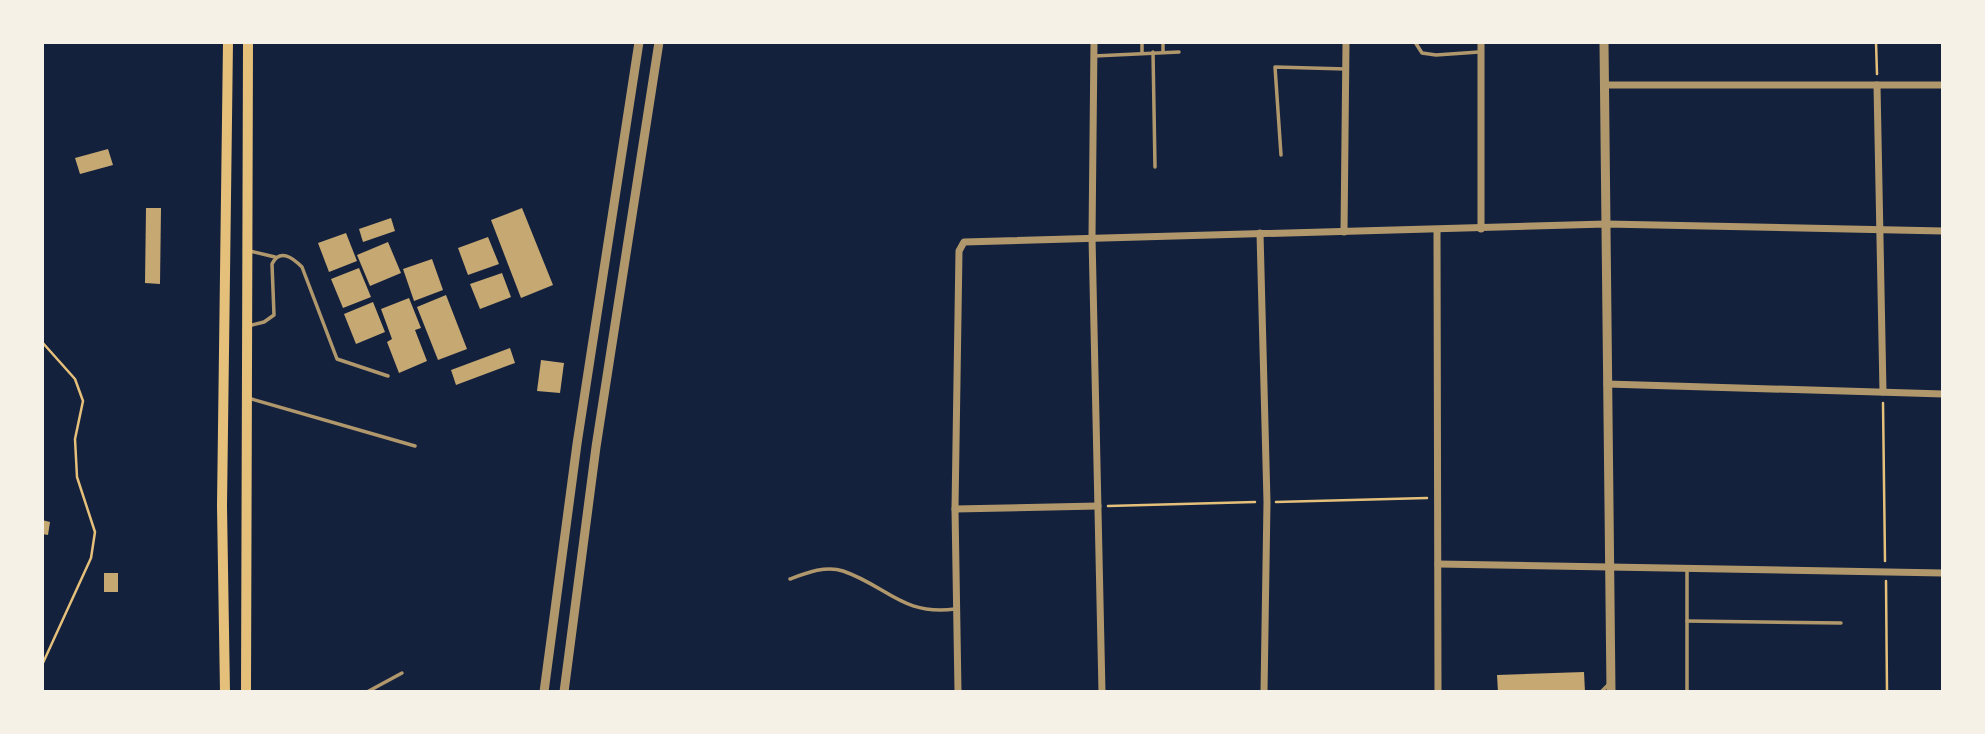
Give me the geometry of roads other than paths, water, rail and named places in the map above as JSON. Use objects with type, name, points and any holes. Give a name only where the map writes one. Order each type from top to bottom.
[{"type":"main road","points":[[225,692],[222,506],[228,42]]},
{"type":"main road","points":[[246,692],[248,42]]},
{"type":"street","points":[[544,692],[577,444],[639,42]]},
{"type":"street","points":[[564,692],[596,446],[659,42]]},
{"type":"street","points":[[1094,42],[1092,237],[1102,692]]},
{"type":"street","points":[[1344,232],[1346,42]]},
{"type":"street","points":[[1481,42],[1481,229]]},
{"type":"street","points":[[1604,42],[1610,687]]},
{"type":"street","points":[[1605,85],[1943,85]]},
{"type":"street","points":[[1877,85],[1883,392]]},
{"type":"street","points":[[958,692],[955,509],[959,251],[964,242],[1606,225],[1943,230]]},
{"type":"street","points":[[1437,230],[1438,692]]},
{"type":"street","points":[[1260,233],[1267,502],[1264,692]]},
{"type":"street","points":[[1607,384],[1943,394]]},
{"type":"street","points":[[955,509],[1098,506]]},
{"type":"street","points":[[1438,564],[1943,573]]},
{"type":"lane","points":[[1142,42],[1142,52]]},
{"type":"lane","points":[[1163,42],[1163,52]]},
{"type":"lane","points":[[1415,42],[1422,52],[1436,55],[1482,52]]},
{"type":"lane","points":[[1153,52],[1155,167]]},
{"type":"lane","points":[[1094,56],[1179,52]]},
{"type":"lane","points":[[1281,155],[1275,67],[1346,69]]},
{"type":"lane","points":[[247,251],[292,258],[302,267],[337,359],[388,376]]},
{"type":"lane","points":[[246,327],[256,326],[274,315],[272,264],[275,257]]},
{"type":"lane","points":[[246,397],[415,446]]},
{"type":"lane","points":[[1686,692],[1687,569]]},
{"type":"lane","points":[[790,579],[812,570],[841,570],[911,607],[939,611],[957,609]]},
{"type":"lane","points":[[1687,621],[1841,623]]},
{"type":"lane","points":[[367,692],[401,673]]},
{"type":"lane","points":[[1601,692],[1610,687]]}]
